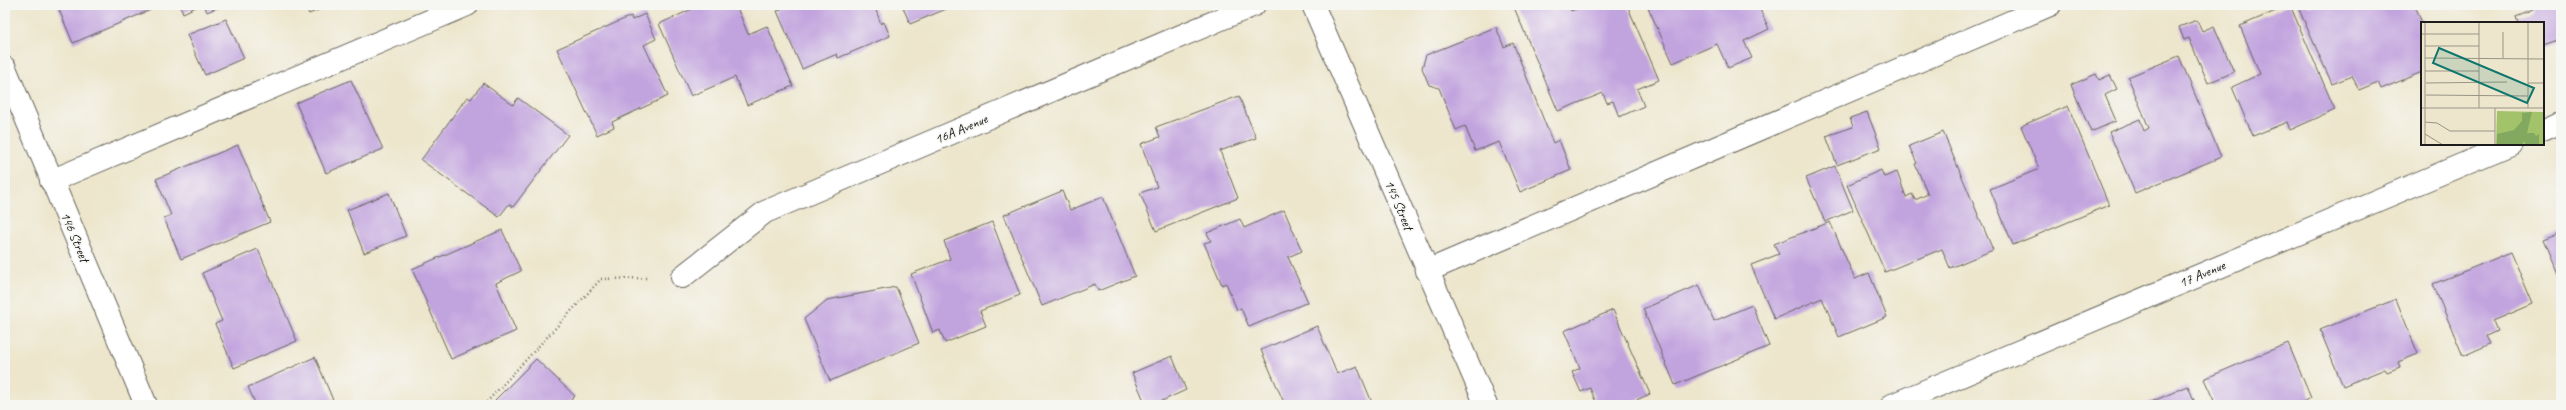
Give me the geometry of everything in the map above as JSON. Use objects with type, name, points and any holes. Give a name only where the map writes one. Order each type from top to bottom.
[{"type":"street","points":[[51,181],[467,5]]},
{"type":"street","name":"16A Avenue","points":[[682,277],[765,212],[1254,5]]},
{"type":"street","name":"145 Street","points":[[1314,5],[1427,271],[1486,405]]},
{"type":"street","points":[[1427,271],[2050,5]]},
{"type":"street","name":"146 Street","points":[[5,68],[146,405]]},
{"type":"street","points":[[2544,130],[2561,123]]},
{"type":"street","name":"17 Avenue","points":[[1892,405],[2509,145]]},
{"type":"path","points":[[484,405],[601,279],[682,277]]},
{"type":"building","points":[[57,5],[162,5],[73,43]]},
{"type":"building","points":[[180,5],[200,5],[183,13]]},
{"type":"building","points":[[204,5],[224,5],[207,12]]},
{"type":"building","points":[[305,5],[331,5],[309,14]]},
{"type":"building","points":[[701,5],[736,5],[748,34],[767,26],[793,86],[747,105],[735,77],[691,96],[659,24]]},
{"type":"building","points":[[780,5],[874,5],[881,24],[884,22],[890,36],[838,58],[837,54],[802,69],[777,11],[781,10]]},
{"type":"building","points":[[902,5],[956,5],[910,24]]},
{"type":"building","points":[[1513,5],[1568,5],[1571,11],[1586,5],[1627,5],[1659,80],[1637,89],[1644,106],[1619,117],[1613,101],[1607,103],[1603,93],[1558,111]]},
{"type":"building","points":[[1647,5],[1758,5],[1769,29],[1744,41],[1752,58],[1728,68],[1717,44],[1673,63]]},
{"type":"building","points":[[2290,5],[2335,110],[2290,130],[2287,122],[2253,136],[2232,87],[2260,74],[2240,26]]},
{"type":"building","points":[[2297,5],[2415,5],[2422,22],[2421,72],[2381,89],[2378,82],[2359,90],[2352,76],[2332,84]]},
{"type":"building","points":[[2561,5],[2561,40],[2544,46],[2544,22],[2518,22],[2516,17],[2533,10],[2532,6]]},
{"type":"building","points":[[645,14],[656,39],[644,45],[668,96],[612,122],[614,127],[597,135],[557,49],[631,16],[632,20]]},
{"type":"building","points":[[226,19],[244,58],[205,75],[187,35]]},
{"type":"building","points":[[2197,20],[2202,31],[2214,26],[2234,72],[2208,83],[2189,38],[2184,40],[2179,27]]},
{"type":"building","points":[[1496,27],[1504,47],[1513,43],[1553,143],[1559,140],[1571,170],[1520,192],[1499,142],[1475,151],[1465,126],[1456,130],[1439,88],[1429,85],[1422,68],[1426,55]]},
{"type":"building","points":[[2179,56],[2221,157],[2135,193],[2109,132],[2140,119],[2144,131],[2149,128],[2128,77]]},
{"type":"building","points":[[2096,74],[2099,80],[2110,75],[2117,89],[2105,95],[2116,121],[2091,132],[2071,85]]},
{"type":"building","points":[[351,80],[383,149],[326,173],[296,103]]},
{"type":"building","points":[[483,83],[513,105],[518,98],[568,135],[513,207],[509,204],[499,217],[421,160],[467,97],[471,99]]},
{"type":"building","points":[[1239,96],[1256,138],[1220,151],[1238,198],[1156,231],[1140,193],[1157,187],[1141,144],[1160,137],[1156,127]]},
{"type":"building","points":[[2068,106],[2109,205],[2013,245],[1990,189],[2039,169],[2021,126]]},
{"type":"building","points":[[1867,112],[1881,148],[1837,165],[1826,136],[1853,127],[1850,118]]},
{"type":"building","points":[[1943,132],[1993,250],[1950,268],[1942,249],[1885,272],[1847,185],[1881,170],[1884,177],[1897,172],[1906,197],[1912,194],[1915,200],[1928,194],[1909,146]]},
{"type":"building","points":[[238,145],[270,222],[181,259],[164,218],[171,215],[156,179]]},
{"type":"building","points":[[1835,166],[1853,210],[1825,222],[1806,178]]},
{"type":"building","points":[[1062,191],[1070,210],[1103,197],[1135,276],[1098,291],[1095,284],[1042,306],[1004,215]]},
{"type":"building","points":[[389,193],[406,236],[364,253],[347,210]]},
{"type":"building","points":[[1284,210],[1302,251],[1288,257],[1308,302],[1249,327],[1241,308],[1237,310],[1226,283],[1222,285],[1204,243],[1211,241],[1207,233],[1240,219],[1244,228]]},
{"type":"building","points":[[992,222],[1020,295],[980,311],[986,326],[945,343],[940,330],[933,333],[911,274],[950,259],[944,241]]},
{"type":"building","points":[[1830,222],[1855,279],[1869,273],[1887,317],[1839,337],[1822,298],[1774,319],[1751,265],[1779,254],[1774,244]]},
{"type":"building","points":[[502,230],[521,271],[496,283],[516,331],[451,359],[412,269]]},
{"type":"building","points":[[2561,232],[2561,282],[2543,239]]},
{"type":"building","points":[[258,249],[297,341],[234,368],[215,324],[222,321],[202,273]]},
{"type":"building","points":[[2511,252],[2533,304],[2493,321],[2497,331],[2486,336],[2490,344],[2463,356],[2433,284]]},
{"type":"building","points":[[1699,285],[1714,321],[1752,305],[1769,346],[1675,385],[1643,309]]},
{"type":"building","points":[[896,287],[919,343],[830,381],[804,319],[827,300]]},
{"type":"building","points":[[2396,299],[2418,354],[2398,362],[2400,367],[2387,372],[2385,369],[2343,386],[2320,330]]},
{"type":"building","points":[[1613,310],[1650,394],[1625,405],[1597,405],[1590,388],[1581,392],[1572,372],[1580,368],[1564,331]]},
{"type":"building","points":[[1317,326],[1337,374],[1357,366],[1373,405],[1285,405],[1261,350]]},
{"type":"building","points":[[2288,343],[2311,398],[2296,405],[2216,405],[2204,379]]},
{"type":"building","points":[[1172,356],[1186,390],[1153,405],[1146,405],[1132,373]]},
{"type":"building","points":[[315,357],[335,405],[256,405],[248,387]]},
{"type":"building","points":[[536,359],[575,396],[566,405],[500,405],[495,400]]},
{"type":"building","points":[[2188,386],[2196,405],[2144,405]]}]
